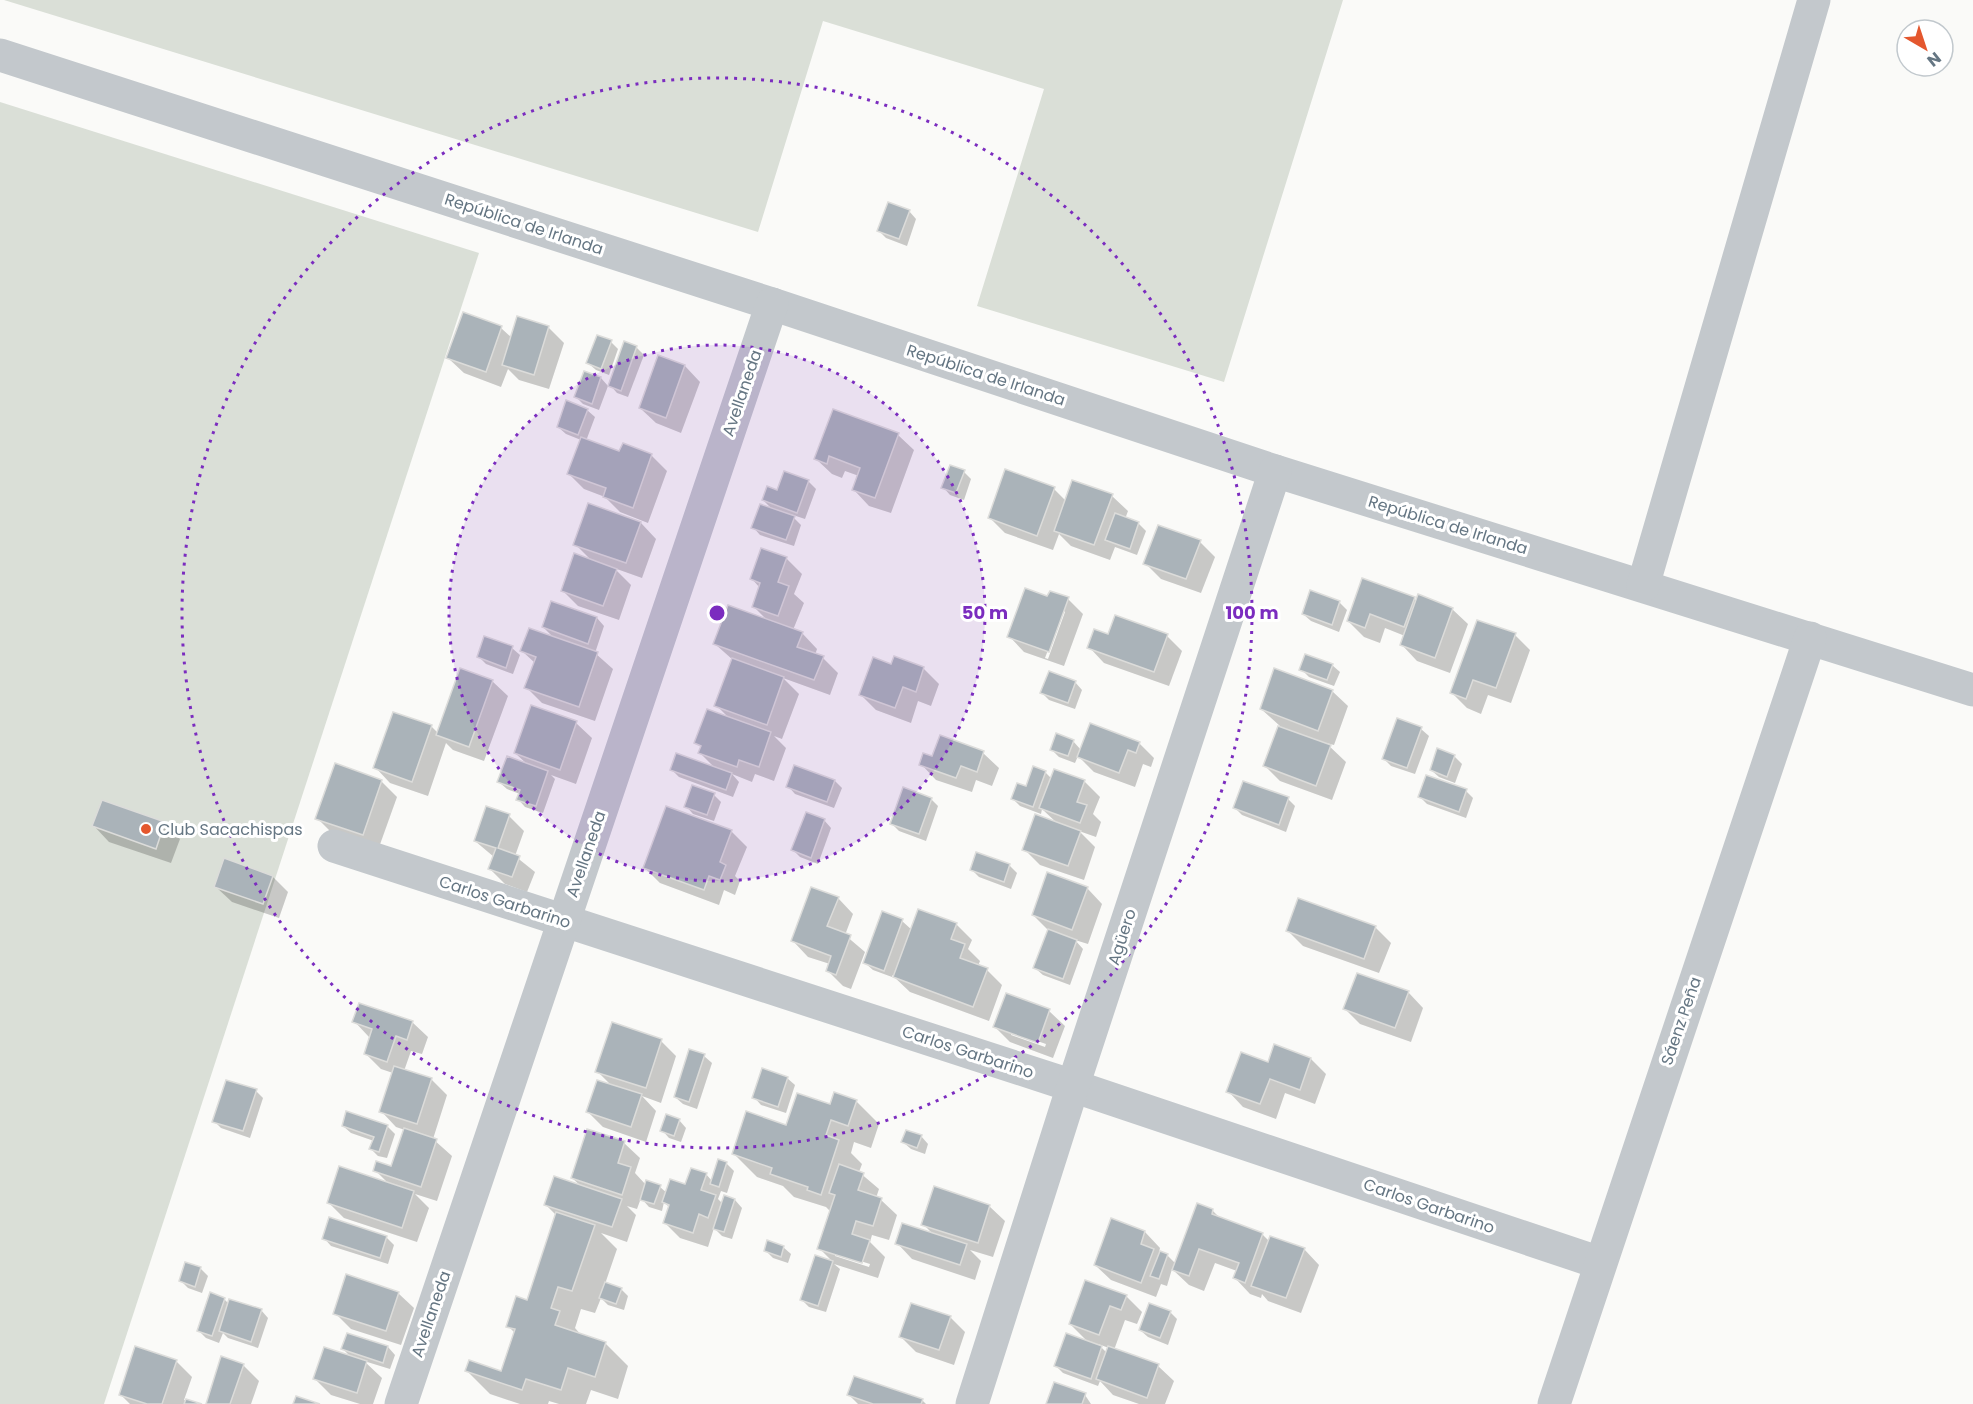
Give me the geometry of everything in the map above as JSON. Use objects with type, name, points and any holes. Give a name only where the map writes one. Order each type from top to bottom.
[{"type":"street","points":[[1644,586],[1814,0]]},
{"type":"street","name":"República de Irlanda","points":[[0,55],[772,304],[1275,471],[1973,690]]},
{"type":"street","name":"Avellaneda","points":[[401,1404],[772,304]]},
{"type":"street","name":"Agüero","points":[[972,1404],[1073,1086],[1275,471]]},
{"type":"street","name":"Sáenz Peña","points":[[1554,1404],[1810,638]]},
{"type":"street","name":"Carlos Garbarino","points":[[334,846],[1073,1086],[1600,1263]]},
{"type":"shaded area","points":[[4,0],[1343,0],[1224,382],[977,306],[1044,89],[823,21],[758,232]]},
{"type":"shaded area","name":"Club Sacachispas","points":[[0,102],[479,253],[104,1404],[0,1404]]},
{"type":"building","points":[[888,202],[910,210],[899,239],[877,231]]},
{"type":"building","points":[[463,312],[502,326],[486,372],[446,358]]},
{"type":"building","points":[[517,316],[549,326],[534,375],[502,365]]},
{"type":"building","points":[[597,335],[612,340],[601,369],[586,363]]},
{"type":"building","points":[[624,341],[637,346],[621,391],[608,386]]},
{"type":"building","points":[[658,355],[685,365],[666,418],[639,408]]},
{"type":"building","points":[[584,371],[601,377],[592,404],[574,397]]},
{"type":"building","points":[[566,400],[588,409],[578,435],[557,427]]},
{"type":"building","points":[[833,409],[899,433],[875,498],[852,490],[860,468],[829,456],[827,464],[814,459]]},
{"type":"building","points":[[581,437],[619,451],[623,443],[652,454],[633,508],[603,497],[606,488],[567,474]]},
{"type":"building","points":[[950,465],[965,470],[956,493],[941,488]]},
{"type":"building","points":[[1005,469],[1055,487],[1037,536],[988,518]]},
{"type":"building","points":[[784,471],[809,480],[797,513],[762,500],[767,486],[777,490]]},
{"type":"building","points":[[1072,480],[1113,494],[1094,545],[1054,531]]},
{"type":"building","points":[[588,503],[641,522],[626,563],[573,545]]},
{"type":"building","points":[[760,504],[795,516],[786,540],[751,528]]},
{"type":"building","points":[[1115,513],[1139,522],[1130,549],[1105,540]]},
{"type":"building","points":[[1158,525],[1201,540],[1186,579],[1143,564]]},
{"type":"building","points":[[761,548],[787,557],[778,582],[789,586],[778,616],[752,607],[760,583],[750,579]]},
{"type":"building","points":[[574,553],[617,569],[603,606],[561,591]]},
{"type":"building","points":[[1362,578],[1415,597],[1404,627],[1370,614],[1365,628],[1347,621]]},
{"type":"building","points":[[1025,588],[1047,596],[1050,591],[1069,597],[1049,652],[1007,637]]},
{"type":"building","points":[[1310,590],[1340,601],[1332,625],[1302,614]]},
{"type":"building","points":[[1418,594],[1453,608],[1435,658],[1400,645]]},
{"type":"building","points":[[551,601],[597,617],[588,644],[542,627]]},
{"type":"building","points":[[728,605],[803,632],[797,647],[824,656],[814,680],[713,644]]},
{"type":"building","points":[[1115,615],[1168,634],[1154,672],[1087,648],[1094,629],[1108,634]]},
{"type":"building","points":[[1477,620],[1516,633],[1496,688],[1473,680],[1466,699],[1450,693]]},
{"type":"building","points":[[529,628],[598,652],[579,707],[524,688],[536,657],[520,651]]},
{"type":"building","points":[[484,636],[513,646],[506,668],[477,657]]},
{"type":"building","points":[[1305,654],[1333,664],[1327,680],[1299,670]]},
{"type":"building","points":[[894,656],[924,667],[916,692],[903,687],[895,708],[859,695],[873,657],[891,664]]},
{"type":"building","points":[[732,658],[784,677],[767,725],[714,706]]},
{"type":"building","points":[[460,668],[493,680],[469,747],[436,735]]},
{"type":"building","points":[[1274,668],[1333,690],[1318,731],[1260,709]]},
{"type":"building","points":[[1049,671],[1076,681],[1068,703],[1040,693]]},
{"type":"building","points":[[531,705],[577,721],[560,770],[514,753]]},
{"type":"building","points":[[707,709],[771,732],[759,767],[739,760],[737,767],[698,753],[701,746],[694,743]]},
{"type":"building","points":[[393,712],[432,725],[412,782],[373,768]]},
{"type":"building","points":[[1397,718],[1422,727],[1407,768],[1382,759]]},
{"type":"building","points":[[1090,723],[1140,742],[1136,753],[1128,750],[1119,773],[1077,757]]},
{"type":"building","points":[[1278,726],[1331,745],[1316,786],[1263,766]]},
{"type":"building","points":[[1056,733],[1074,740],[1068,756],[1050,750]]},
{"type":"building","points":[[940,735],[984,751],[977,772],[961,766],[956,778],[919,765],[923,753],[932,756]]},
{"type":"building","points":[[1437,748],[1455,755],[1447,777],[1430,770]]},
{"type":"building","points":[[676,753],[732,773],[726,790],[670,770]]},
{"type":"building","points":[[507,756],[548,771],[536,806],[516,800],[520,790],[497,782]]},
{"type":"building","points":[[335,763],[382,780],[363,835],[315,819]]},
{"type":"building","points":[[794,765],[835,780],[827,802],[786,787]]},
{"type":"building","points":[[1033,766],[1046,771],[1033,807],[1011,799],[1017,783],[1026,786]]},
{"type":"building","points":[[1054,769],[1085,780],[1077,802],[1087,805],[1080,823],[1039,808]]},
{"type":"building","points":[[1426,775],[1467,789],[1459,812],[1418,797]]},
{"type":"building","points":[[1243,781],[1289,797],[1279,825],[1233,808]]},
{"type":"building","points":[[692,785],[715,793],[707,815],[684,807]]},
{"type":"building","points":[[903,787],[932,798],[919,834],[890,824]]},
{"type":"building","points":[[102,800],[165,822],[156,849],[92,826]]},
{"type":"building","points":[[486,806],[510,814],[498,848],[520,856],[512,877],[488,869],[496,848],[474,841]]},
{"type":"building","points":[[666,806],[732,830],[720,862],[726,865],[720,880],[709,876],[704,890],[643,868]]},
{"type":"building","points":[[806,812],[825,819],[811,858],[791,850]]},
{"type":"building","points":[[1035,814],[1081,831],[1068,866],[1022,850]]},
{"type":"building","points":[[976,852],[1010,864],[1004,882],[970,870]]},
{"type":"building","points":[[224,858],[273,876],[263,904],[214,887]]},
{"type":"building","points":[[1047,872],[1088,887],[1072,930],[1032,915]]},
{"type":"building","points":[[811,887],[839,897],[827,926],[851,935],[836,975],[826,971],[831,956],[791,941]]},
{"type":"building","points":[[1298,898],[1376,926],[1364,959],[1286,931]]},
{"type":"building","points":[[918,909],[957,923],[951,939],[965,944],[960,958],[988,968],[973,1007],[893,977]]},
{"type":"building","points":[[882,911],[903,919],[884,971],[863,963]]},
{"type":"building","points":[[1048,929],[1077,940],[1063,979],[1033,968]]},
{"type":"building","points":[[1357,973],[1409,991],[1395,1028],[1343,1009]]},
{"type":"building","points":[[1006,993],[1050,1009],[1038,1043],[993,1027]]},
{"type":"building","points":[[359,1003],[413,1021],[407,1040],[396,1036],[387,1062],[364,1054],[372,1029],[352,1022]]},
{"type":"building","points":[[612,1022],[662,1039],[646,1088],[595,1072]]},
{"type":"building","points":[[1274,1044],[1311,1058],[1300,1090],[1270,1079],[1260,1104],[1226,1092],[1241,1052],[1268,1062]]},
{"type":"building","points":[[689,1049],[705,1054],[689,1102],[674,1097]]},
{"type":"building","points":[[394,1066],[432,1078],[417,1124],[379,1112]]},
{"type":"building","points":[[762,1068],[788,1077],[778,1107],[752,1098]]},
{"type":"building","points":[[226,1080],[257,1089],[243,1131],[212,1122]]},
{"type":"building","points":[[597,1080],[642,1094],[631,1127],[586,1112]]},
{"type":"building","points":[[834,1092],[857,1100],[848,1126],[831,1120],[826,1135],[839,1140],[821,1195],[807,1190],[808,1187],[770,1174],[772,1168],[732,1154],[746,1111],[786,1125],[797,1093],[830,1104]]},
{"type":"building","points":[[346,1111],[388,1125],[379,1152],[369,1149],[374,1137],[342,1126]]},
{"type":"building","points":[[666,1114],[680,1119],[674,1136],[660,1131]]},
{"type":"building","points":[[404,1128],[437,1139],[421,1187],[373,1171],[376,1161],[391,1166]]},
{"type":"building","points":[[587,1129],[625,1141],[618,1163],[631,1167],[622,1195],[571,1178]]},
{"type":"building","points":[[906,1130],[922,1135],[917,1148],[901,1142]]},
{"type":"building","points":[[718,1159],[727,1162],[719,1187],[710,1184]]},
{"type":"building","points":[[839,1164],[864,1173],[858,1190],[882,1198],[873,1226],[856,1221],[852,1234],[870,1240],[862,1263],[817,1249],[835,1195],[829,1193]]},
{"type":"building","points":[[339,1166],[414,1191],[402,1228],[327,1203]]},
{"type":"building","points":[[691,1168],[707,1173],[701,1190],[716,1195],[708,1218],[699,1214],[693,1233],[663,1223],[669,1205],[662,1202],[670,1179],[685,1184]]},
{"type":"building","points":[[554,1176],[622,1199],[612,1227],[544,1205]]},
{"type":"building","points":[[646,1180],[661,1185],[654,1204],[640,1200]]},
{"type":"building","points":[[934,1186],[990,1205],[978,1243],[921,1225]]},
{"type":"building","points":[[724,1195],[735,1199],[724,1232],[713,1229]]},
{"type":"building","points":[[1197,1203],[1213,1209],[1212,1214],[1263,1233],[1245,1283],[1233,1278],[1239,1263],[1199,1249],[1189,1276],[1172,1270]]},
{"type":"building","points":[[556,1212],[595,1225],[572,1291],[558,1287],[551,1308],[560,1311],[555,1325],[606,1342],[595,1377],[568,1368],[561,1390],[526,1379],[522,1390],[465,1371],[469,1360],[501,1371],[515,1329],[506,1327],[516,1296],[527,1300]]},
{"type":"building","points":[[329,1217],[387,1236],[380,1258],[322,1239]]},
{"type":"building","points":[[1111,1218],[1145,1231],[1141,1244],[1154,1249],[1141,1283],[1094,1265]]},
{"type":"building","points":[[902,1223],[967,1244],[960,1265],[895,1244]]},
{"type":"building","points":[[1270,1236],[1305,1248],[1286,1298],[1251,1286]]},
{"type":"building","points":[[767,1240],[784,1246],[781,1257],[764,1251]]},
{"type":"building","points":[[1160,1251],[1168,1254],[1159,1279],[1150,1276]]},
{"type":"building","points":[[815,1255],[833,1261],[818,1306],[800,1300]]},
{"type":"building","points":[[185,1262],[201,1267],[195,1287],[179,1281]]},
{"type":"building","points":[[346,1274],[399,1292],[386,1331],[333,1314]]},
{"type":"building","points":[[1085,1280],[1127,1295],[1121,1310],[1110,1306],[1099,1335],[1069,1324]]},
{"type":"building","points":[[605,1282],[622,1288],[616,1304],[599,1298]]},
{"type":"building","points":[[210,1292],[225,1298],[212,1336],[197,1331]]},
{"type":"building","points":[[229,1299],[262,1309],[251,1342],[219,1331]]},
{"type":"building","points":[[911,1303],[951,1316],[939,1350],[899,1337]]},
{"type":"building","points":[[1149,1303],[1171,1311],[1160,1338],[1139,1330]]},
{"type":"building","points":[[347,1333],[388,1346],[383,1363],[341,1349]]},
{"type":"building","points":[[1066,1333],[1102,1346],[1091,1379],[1054,1366]]},
{"type":"building","points":[[135,1346],[177,1360],[162,1404],[147,1404],[119,1395]]},
{"type":"building","points":[[1108,1346],[1159,1364],[1147,1398],[1096,1379]]},
{"type":"building","points":[[324,1347],[367,1361],[357,1393],[313,1379]]},
{"type":"building","points":[[221,1356],[244,1364],[230,1404],[206,1404]]},
{"type":"building","points":[[854,1376],[923,1399],[921,1404],[873,1404],[847,1395]]},
{"type":"building","points":[[1054,1382],[1086,1393],[1082,1404],[1046,1404]]},
{"type":"building","points":[[296,1396],[320,1404],[293,1404]]},
{"type":"building","points":[[186,1399],[202,1404],[184,1404]]},
{"type":"place","name":"Club Sacachispas","points":[[146,829]]}]
